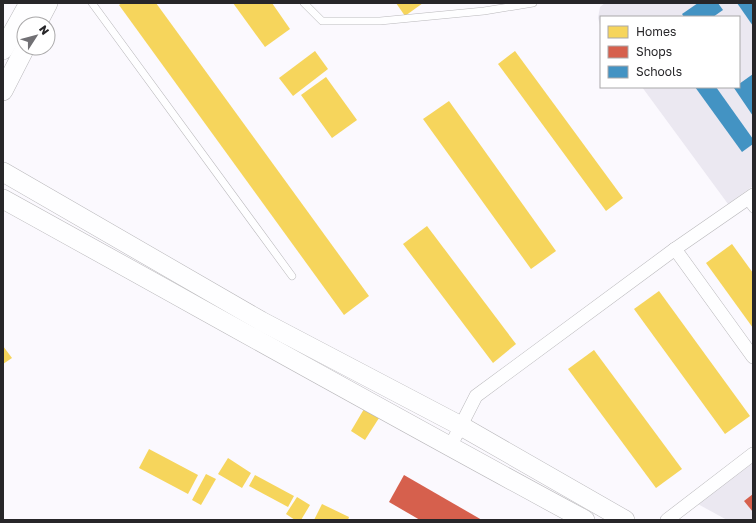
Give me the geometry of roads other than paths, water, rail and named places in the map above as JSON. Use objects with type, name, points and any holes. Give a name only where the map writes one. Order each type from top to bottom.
[{"type":"main road","points":[[3,50],[29,3]]},
{"type":"main road","points":[[41,16],[48,3]]},
{"type":"main road","points":[[3,91],[21,56]]},
{"type":"main road","points":[[3,172],[260,321],[461,426],[625,520]]},
{"type":"main road","points":[[3,199],[255,337],[450,447],[586,520]]},
{"type":"street","points":[[450,447],[476,396],[675,249],[751,201]]},
{"type":"street","points":[[675,249],[753,357]]},
{"type":"street","points":[[667,520],[753,454]]},
{"type":"lane","points":[[92,3],[292,276]]},
{"type":"lane","points":[[304,3],[322,21],[380,21],[484,10],[533,3]]}]
